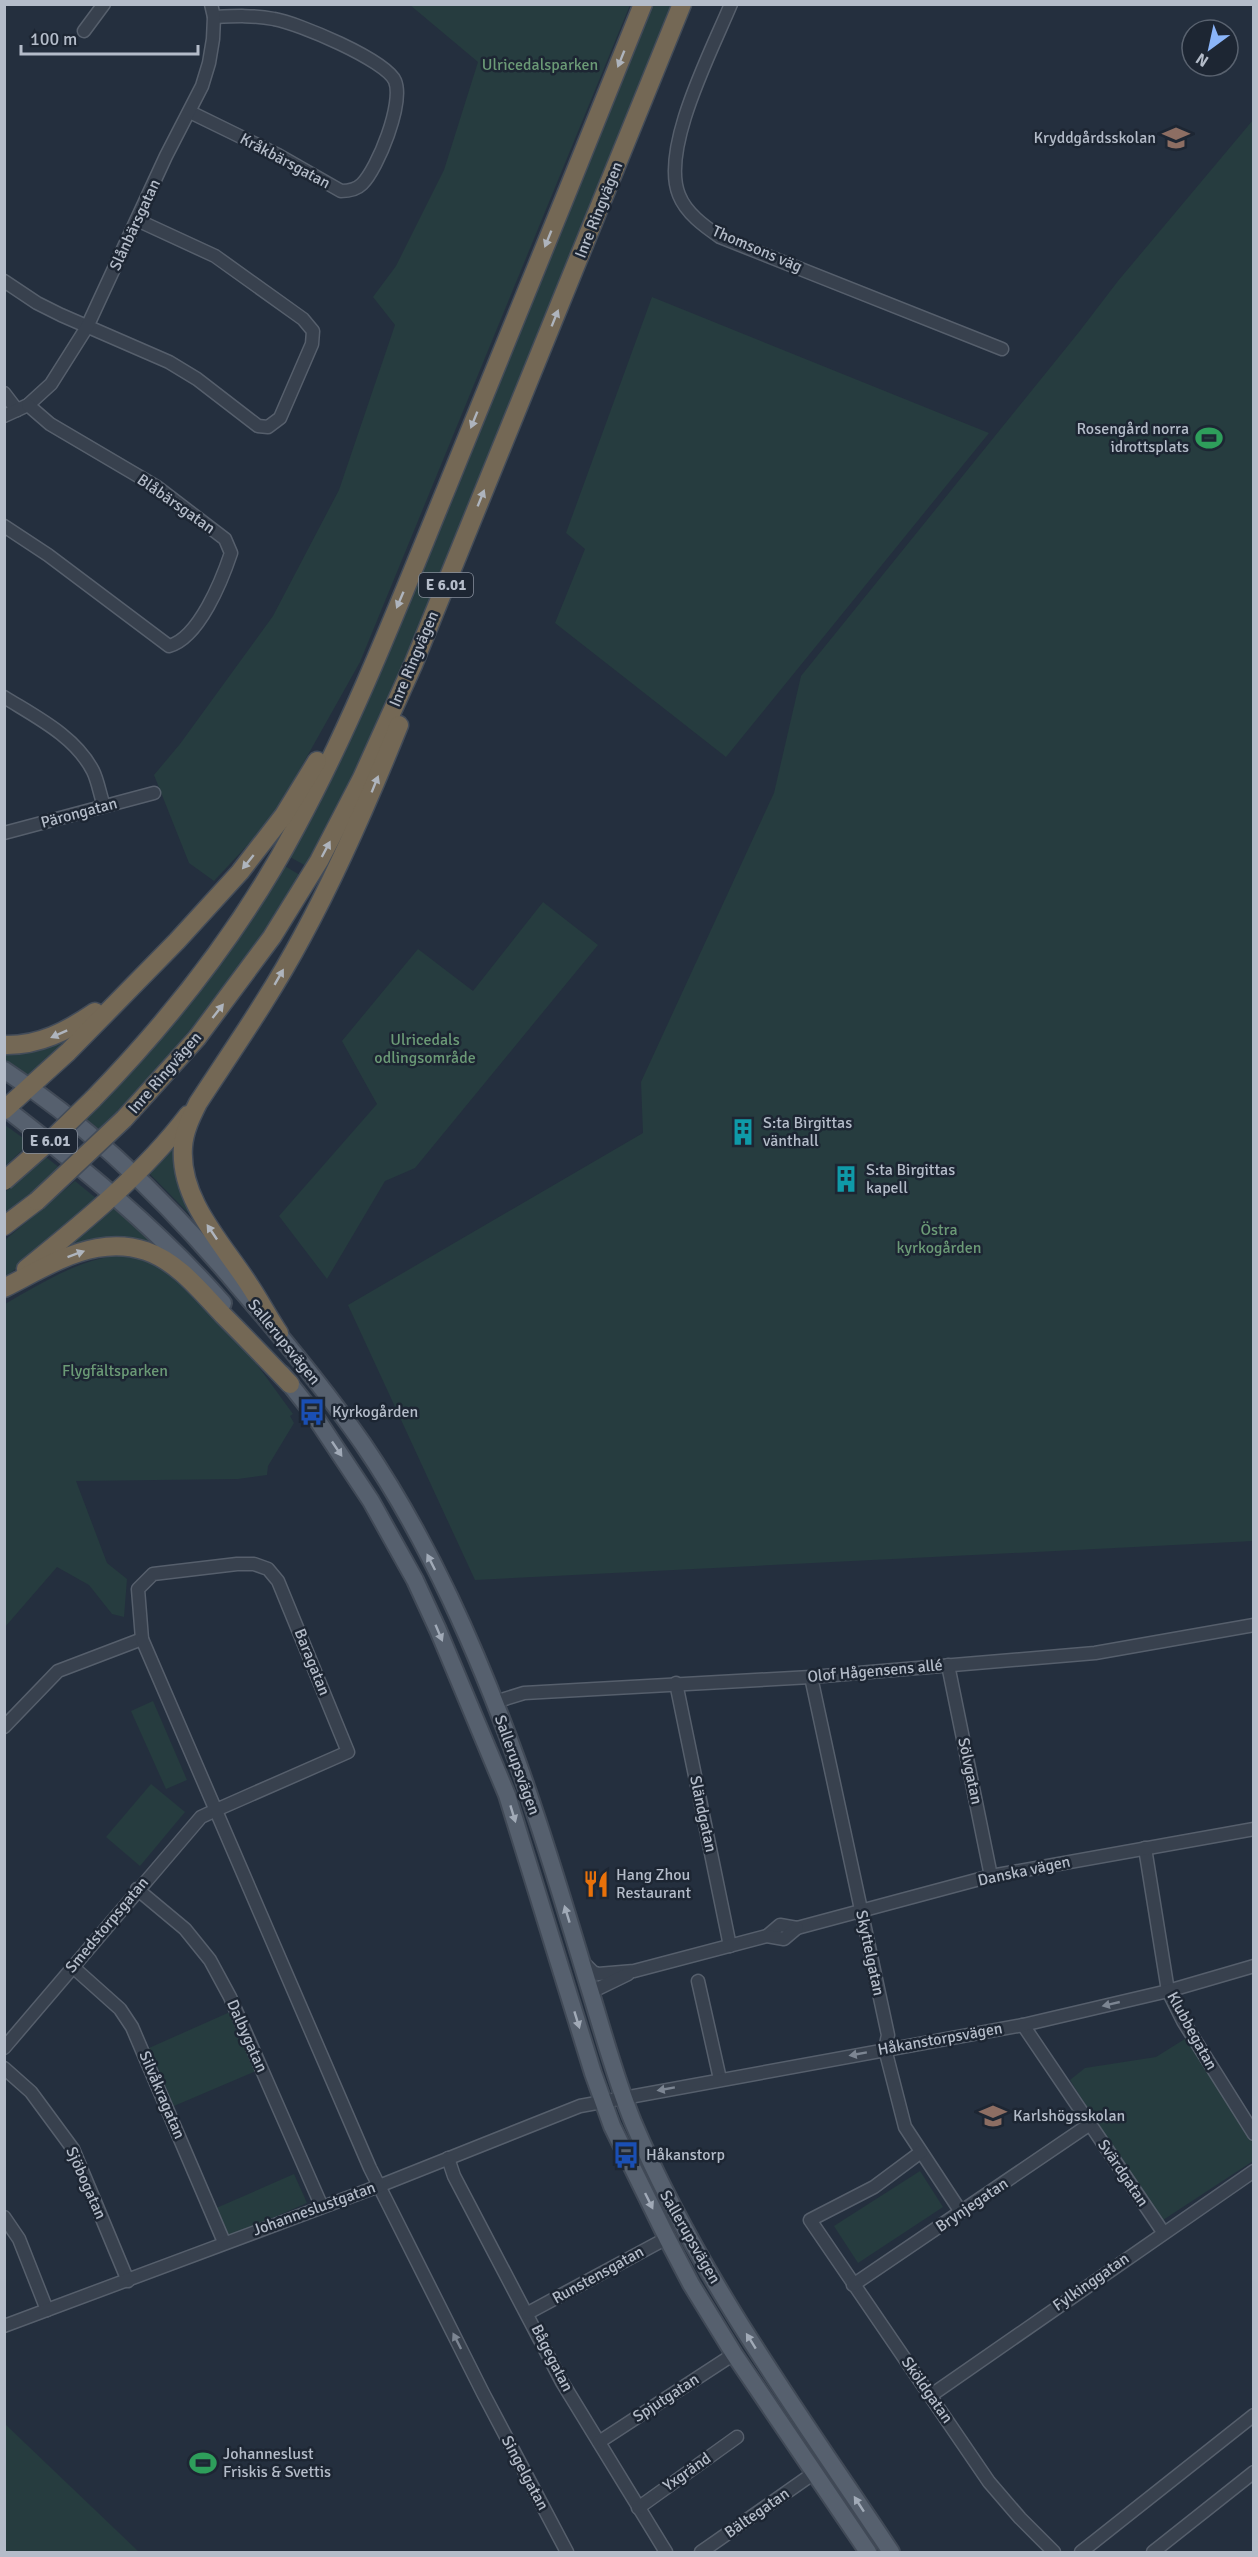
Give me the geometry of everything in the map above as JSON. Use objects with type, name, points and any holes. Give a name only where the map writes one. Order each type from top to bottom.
[{"type":"highway","name":"E 6.01","points":[[4,1181],[93,1099],[125,1066],[184,996],[216,954],[271,871],[296,828],[338,744],[378,652],[643,4]]},
{"type":"highway","name":"Inre Ringvägen","points":[[4,1226],[37,1201],[124,1119],[162,1078],[223,1005],[272,937],[319,861],[362,778],[413,666],[682,4]]},
{"type":"highway","points":[[279,1333],[201,1215],[187,1179],[183,1160],[186,1132],[198,1103],[278,979],[347,847],[422,669],[449,597],[471,522]]},
{"type":"highway","points":[[5,1108],[68,1052],[199,918],[240,872],[270,834],[320,757],[378,652]]},
{"type":"highway","points":[[4,1045],[23,1045],[48,1039],[71,1029],[126,991]]},
{"type":"highway","points":[[4,1287],[78,1227],[135,1175],[162,1147],[214,1079]]},
{"type":"highway","points":[[4,1287],[59,1260],[84,1251],[111,1247],[128,1247],[147,1251],[169,1262],[195,1286],[290,1384]]},
{"type":"main road","name":"Sallerupsvägen","points":[[4,1070],[29,1086],[135,1175],[203,1245],[279,1333],[362,1444],[399,1502],[466,1633],[495,1702],[550,1858],[624,2097],[663,2191],[750,2341],[891,2553]]},
{"type":"main road","name":"Sallerupsvägen","points":[[5,1108],[112,1195],[202,1279],[312,1412],[371,1501],[416,1580],[507,1795],[612,2126],[691,2284],[734,2354],[868,2553]]},
{"type":"main road","points":[[539,1897],[553,1919],[578,1985],[585,1992],[591,1992]]},
{"type":"street","points":[[84,31],[104,4]]},
{"type":"street","name":"Thomsons väg","points":[[730,4],[680,129],[673,172],[679,196],[690,213],[720,237],[1002,349]]},
{"type":"street","name":"Slånbärsgatan","points":[[4,416],[22,408],[51,384],[87,327],[166,156],[190,112],[209,63],[213,11]]},
{"type":"street","name":"Kråkbärsgatan","points":[[190,112],[278,155],[341,191],[352,190],[361,185],[374,168],[394,112],[398,94],[395,80],[376,63],[327,37],[276,19],[213,11]]},
{"type":"street","points":[[4,281],[37,303],[169,362],[197,379],[258,426],[268,427],[280,418],[312,345],[313,331],[303,319],[214,256],[137,220]]},
{"type":"street","points":[[4,393],[22,408]]},
{"type":"street","name":"Blåbärsgatan","points":[[4,526],[48,555],[170,646],[178,644],[206,610],[222,581],[231,553],[225,539],[157,487],[22,408]]},
{"type":"street","points":[[4,697],[44,722],[80,751],[93,772],[104,806]]},
{"type":"street","name":"Pärongatan","points":[[4,833],[154,794]]},
{"type":"street","name":"Baragatan","points":[[138,1589],[153,1574],[237,1564],[254,1564],[268,1569],[278,1581],[348,1752],[216,1810]]},
{"type":"street","name":"Singelgatan","points":[[138,1589],[142,1639],[379,2186],[483,2393],[567,2553]]},
{"type":"street","name":"Olof Hågensens allé","points":[[495,1702],[524,1693],[811,1677],[1095,1653],[1254,1625]]},
{"type":"street","points":[[4,1727],[58,1671],[142,1639]]},
{"type":"street","name":"Sölvgatan","points":[[948,1665],[991,1876]]},
{"type":"street","name":"Skyttelgatan","points":[[811,1677],[888,2035],[885,2049],[898,2107],[905,2127],[961,2212]]},
{"type":"street","name":"Sländgatan","points":[[676,1683],[730,1946]]},
{"type":"street","name":"Smedstorpsgatan","points":[[4,2048],[201,1817],[216,1810]]},
{"type":"street","name":"Danska vägen","points":[[580,1955],[589,1969],[598,1974],[634,1971],[767,1936],[780,1925],[797,1928],[991,1876],[1254,1829]]},
{"type":"street","name":"Klubbegatan","points":[[1144,1848],[1168,1991],[1183,2021],[1254,2134]]},
{"type":"street","name":"Dalbygatan","points":[[138,1889],[184,1929],[210,1960],[230,1997],[322,2207]]},
{"type":"street","name":"Silvåkragatan","points":[[73,1967],[120,2009],[132,2027],[224,2242]]},
{"type":"street","name":"Håkanstorpsvägen","points":[[624,2097],[1023,2025],[1168,1991],[1253,1967]]},
{"type":"street","name":"Danska vägen","points":[[591,1992],[634,1971]]},
{"type":"street","points":[[698,1981],[720,2079]]},
{"type":"street","name":"Svärdgatan","points":[[1023,2025],[1163,2232]]},
{"type":"street","name":"Sjöbogatan","points":[[4,2068],[31,2092],[73,2149],[129,2281]]},
{"type":"street","name":"Johanneslustgatan","points":[[4,2326],[379,2186],[580,2106],[624,2097]]},
{"type":"street","name":"Brynjegatan","points":[[853,2285],[1090,2124]]},
{"type":"street","name":"Sköldgatan","points":[[921,2152],[874,2187],[810,2220],[989,2482],[1054,2553]]},
{"type":"street","name":"Bågegatan","points":[[448,2158],[454,2176],[528,2313],[562,2382],[666,2553]]},
{"type":"street","name":"Fylkinggatan","points":[[930,2396],[1163,2232],[1254,2171]]},
{"type":"street","points":[[4,2217],[19,2239],[47,2310]]},
{"type":"street","name":"Runstensgatan","points":[[528,2313],[667,2238]]},
{"type":"street","name":"Spjutgatan","points":[[599,2442],[734,2354]]},
{"type":"street","points":[[1081,2553],[1254,2415]]},
{"type":"street","name":"Yxgränd","points":[[638,2508],[737,2437]]},
{"type":"street","points":[[1153,2553],[1254,2472]]},
{"type":"street","name":"Bältegatan","points":[[701,2553],[814,2473]]},
{"type":"green space","name":"Ulricedalsparken","points":[[410,5],[630,5],[360,662],[272,819],[214,881],[189,863],[154,775],[180,744],[273,616],[339,490],[395,325],[373,297],[396,266],[444,170],[478,62]]},
{"type":"green space","points":[[653,5],[672,5],[398,678],[346,790],[306,866],[290,857],[332,779],[382,670]]},
{"type":"green space","name":"Östra kyrkogården","points":[[1253,120],[1253,1541],[475,1580],[348,1305],[643,1133],[641,1082],[774,793],[801,676],[1118,281]]},
{"type":"green space","points":[[652,297],[989,433],[726,757],[555,623],[585,549],[566,533]]},
{"type":"green space","points":[[283,865],[300,875],[255,943],[207,1009],[155,1071],[98,1130],[84,1119]]},
{"type":"green space","name":"Ulricedals odlingsområde","points":[[543,902],[598,945],[415,1168],[385,1181],[327,1279],[279,1216],[377,1104],[342,1041],[418,949],[473,991]]},
{"type":"green space","points":[[73,1033],[30,1076],[5,1060],[4,1050]]},
{"type":"green space","points":[[5,1125],[30,1143],[5,1166]]},
{"type":"green space","points":[[179,1136],[201,1226],[147,1171]]},
{"type":"green space","points":[[46,1157],[61,1169],[5,1215],[5,1192]]},
{"type":"green space","points":[[75,1181],[97,1199],[39,1251],[5,1277],[5,1240]]},
{"type":"green space","points":[[110,1205],[168,1256],[151,1248],[51,1257]]},
{"type":"green space","name":"Flygfältsparken","points":[[122,1255],[156,1265],[199,1297],[217,1315],[249,1355],[293,1414],[290,1416],[294,1423],[268,1466],[267,1475],[238,1479],[76,1481],[107,1563],[127,1579],[124,1617],[112,1614],[89,1585],[57,1567],[5,1627],[5,1304],[47,1280],[76,1267],[91,1261]]},
{"type":"green space","points":[[153,1701],[187,1780],[166,1789],[131,1711]]},
{"type":"green space","points":[[151,1784],[185,1812],[140,1866],[106,1837]]},
{"type":"green space","points":[[230,2012],[256,2071],[174,2106],[149,2048]]},
{"type":"green space","points":[[1188,2037],[1253,2143],[1253,2161],[1160,2222],[1070,2080],[1085,2068],[1156,2057]]},
{"type":"green space","points":[[920,2171],[943,2207],[858,2263],[834,2226]]},
{"type":"green space","points":[[294,2174],[307,2203],[226,2238],[214,2209]]},
{"type":"green space","points":[[5,2424],[139,2552],[5,2552]]},
{"type":"place","name":"Kryddgårdsskolan","points":[[1176,138]]},
{"type":"place","name":"Rosengård norra idrottsplats","points":[[1209,438]]},
{"type":"place","name":"S:ta Birgittas vänthall","points":[[743,1132]]},
{"type":"place","name":"S:ta Birgittas kapell","points":[[846,1179]]},
{"type":"place","name":"Kyrkogården","points":[[312,1412]]},
{"type":"place","name":"Hang Zhou Restaurant","points":[[596,1884]]},
{"type":"place","name":"Karlshögsskolan","points":[[993,2116]]},
{"type":"place","name":"Håkanstorp","points":[[626,2155]]},
{"type":"place","name":"Johanneslust Friskis & Svettis","points":[[203,2463]]}]
